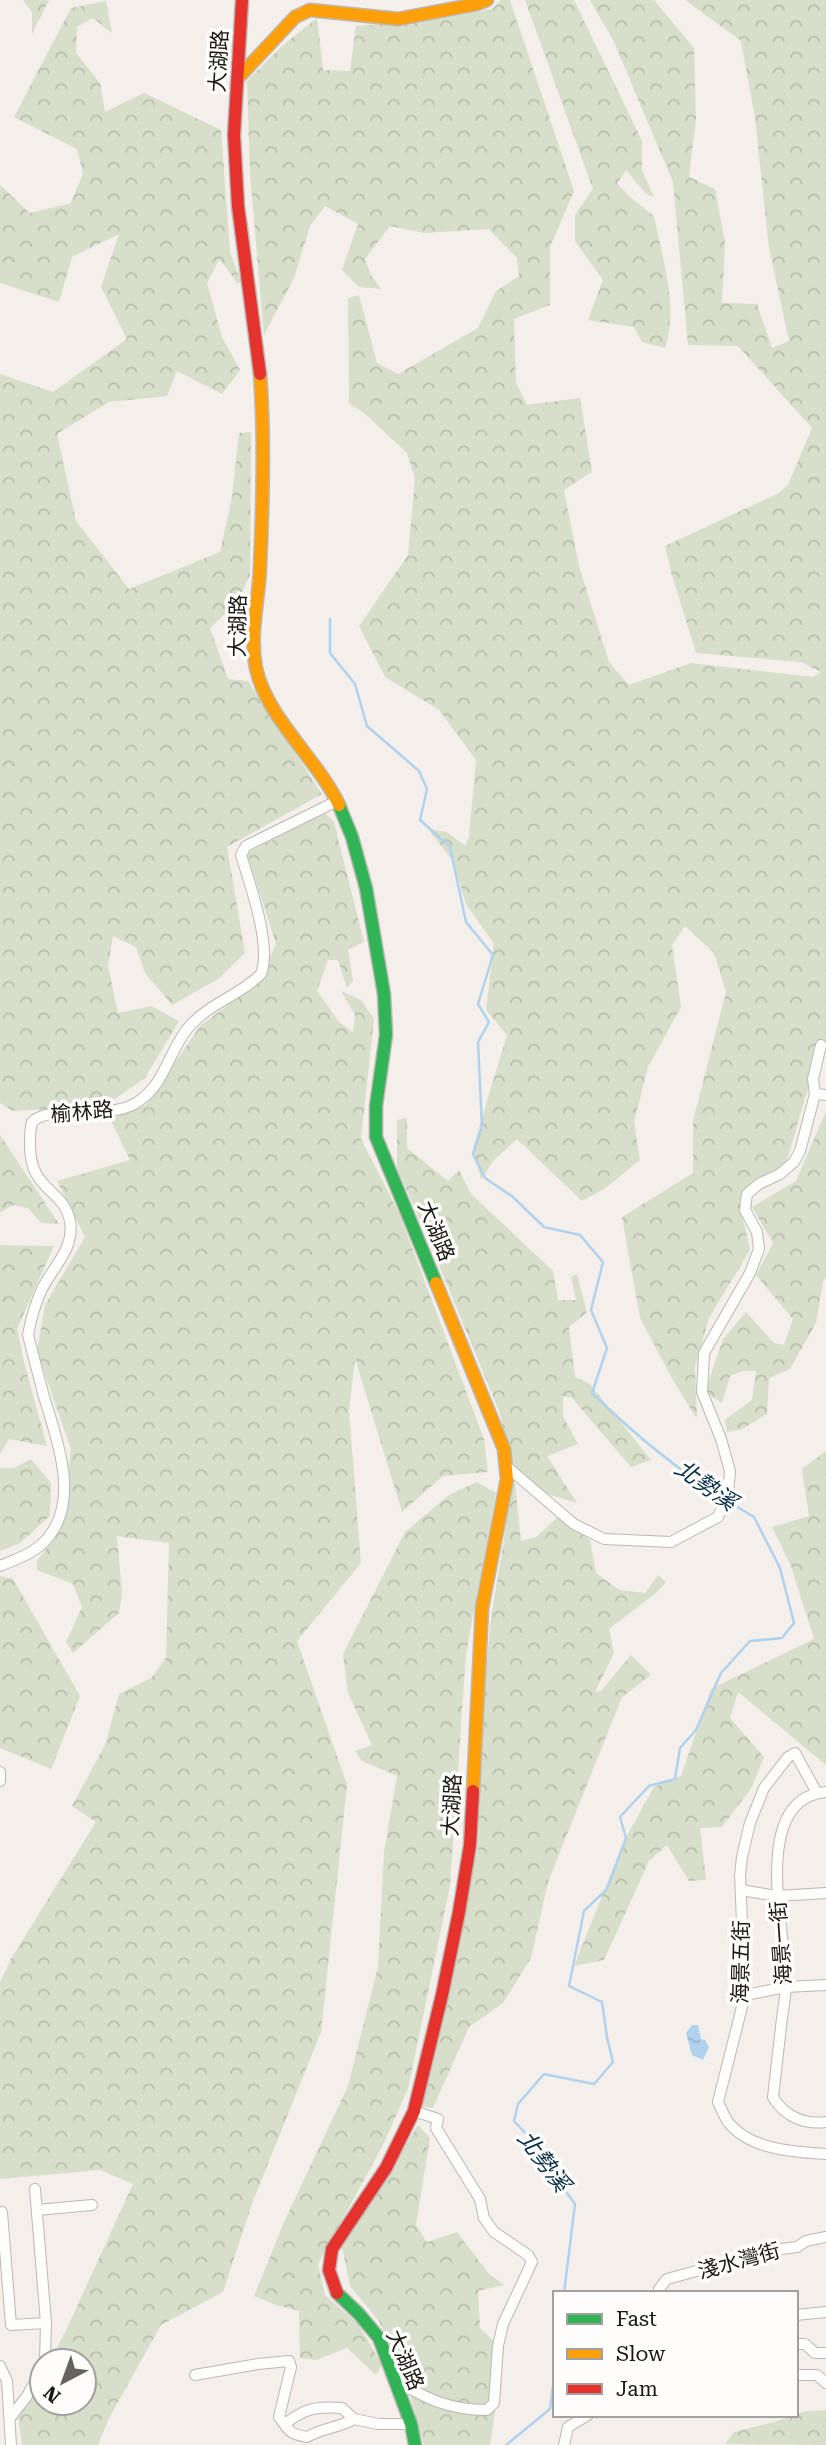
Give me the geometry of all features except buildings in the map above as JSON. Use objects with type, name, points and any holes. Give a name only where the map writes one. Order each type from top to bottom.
[{"type":"street","name":"大湖路","points":[[242,0],[234,135],[238,206],[260,369],[263,415],[260,570],[253,625],[256,669],[267,698],[337,801],[352,837],[366,888],[384,994],[386,1035],[376,1106],[376,1137],[504,1449],[507,1479],[482,1608],[470,1844],[457,1924],[414,2111],[386,2168],[332,2249],[329,2270],[336,2292],[379,2338],[411,2424],[415,2445]]},
{"type":"street","points":[[238,78],[295,17],[310,10],[398,19],[488,0]]},
{"type":"street","name":"榆林路","points":[[0,1566],[32,1552],[51,1534],[59,1518],[64,1490],[63,1465],[28,1335],[31,1317],[43,1286],[69,1245],[70,1220],[59,1200],[38,1179],[30,1162],[32,1122],[38,1116],[57,1113],[117,1110],[138,1101],[164,1073],[185,1031],[194,1021],[209,1007],[261,974],[264,967],[262,931],[241,855],[243,850],[290,823],[337,801]]},
{"type":"street","points":[[506,1466],[574,1524],[604,1539],[671,1542],[719,1517],[726,1500],[730,1471],[721,1439],[702,1392],[704,1353],[750,1273],[759,1249],[757,1232],[745,1210],[747,1194],[759,1184],[780,1174],[794,1162],[800,1151],[820,1094],[813,1079],[821,1045]]},
{"type":"street","name":"海景五街","points":[[822,1793],[795,1753],[766,1784],[750,1823],[740,1875],[745,1995],[718,2102],[729,2122],[749,2138],[788,2152],[826,2154]]},
{"type":"street","points":[[0,1772],[0,1781]]},
{"type":"street","name":"海景一街","points":[[822,1793],[797,1804],[781,1831],[777,1896],[786,1987],[774,2097],[781,2110],[797,2119],[826,2122]]},
{"type":"street","points":[[741,1891],[777,1896],[826,1893]]},
{"type":"street","points":[[745,1995],[786,1987],[826,1985]]},
{"type":"street","points":[[395,2380],[429,2400],[453,2408],[487,2410],[494,2403],[498,2346],[503,2325],[532,2262],[528,2255],[494,2232],[484,2218],[480,2199],[436,2129],[438,2119],[414,2111]]},
{"type":"street","points":[[35,2189],[46,2347]]},
{"type":"street","points":[[37,2210],[92,2205]]},
{"type":"street","points":[[2,2212],[11,2325],[46,2323]]},
{"type":"street","name":"淺水灣街","points":[[659,2291],[667,2279],[826,2237]]},
{"type":"street","points":[[798,2315],[826,2312]]},
{"type":"street","points":[[798,2344],[805,2344],[815,2353],[826,2353]]},
{"type":"street","points":[[195,2375],[289,2361],[291,2367],[279,2417],[292,2434],[306,2441],[320,2429],[354,2419]]},
{"type":"street","points":[[0,2366],[8,2381],[11,2445]]},
{"type":"street","points":[[798,2375],[817,2375],[826,2383]]},
{"type":"street","points":[[9,2418],[28,2394]]},
{"type":"street","points":[[285,2424],[302,2411],[324,2407],[342,2408],[354,2419],[378,2424],[411,2424]]},
{"type":"street","points":[[565,2440],[568,2427],[585,2417]]},
{"type":"green space","points":[[23,0],[49,0],[32,34],[32,12]]},
{"type":"green space","points":[[501,0],[510,0],[574,191],[550,247],[550,305],[514,319],[516,383],[527,405],[580,398],[592,472],[564,490],[579,566],[609,662],[629,685],[691,663],[813,677],[821,672],[801,662],[696,653],[665,546],[779,493],[788,485],[812,428],[738,346],[688,345],[673,182],[614,42],[590,0],[654,0],[694,48],[696,119],[689,177],[715,189],[725,242],[722,303],[757,304],[772,348],[789,341],[769,248],[755,118],[741,41],[685,0],[826,0],[826,1050],[822,1052],[806,1095],[783,1174],[739,1201],[750,1250],[709,1318],[695,1367],[697,1419],[640,1318],[622,1217],[693,1173],[693,1121],[726,992],[714,953],[685,926],[672,945],[681,1007],[648,1067],[634,1122],[640,1160],[607,1187],[582,1201],[517,1139],[494,1160],[481,1179],[473,1148],[507,1035],[486,1010],[494,944],[466,904],[453,861],[428,829],[447,832],[465,846],[469,837],[476,760],[439,710],[385,677],[359,626],[408,555],[415,479],[407,453],[363,412],[349,404],[348,298],[359,295],[377,363],[398,374],[478,328],[496,291],[519,276],[517,258],[489,229],[424,233],[390,226],[365,259],[371,275],[381,289],[359,287],[342,270],[358,224],[325,206],[310,226],[294,278],[264,335],[250,175],[247,81],[283,45],[317,18],[323,70],[350,71],[356,26],[430,20],[492,9]]},
{"type":"green space","points":[[525,0],[574,0],[642,141],[642,170],[654,197],[646,194],[626,170],[617,183],[654,216],[670,299],[669,332],[665,348],[642,342],[634,327],[588,320],[603,280],[575,241],[575,215],[593,189]]},
{"type":"green space","points":[[106,1],[112,33],[93,18],[77,27],[76,53],[100,83],[105,112],[144,93],[221,130],[230,252],[241,282],[237,283],[219,260],[207,283],[222,337],[240,370],[222,394],[177,371],[167,396],[109,402],[57,434],[76,521],[129,589],[220,552],[232,497],[239,433],[251,432],[250,575],[237,603],[210,628],[228,679],[248,681],[322,794],[227,847],[245,953],[218,979],[172,1005],[145,973],[136,947],[113,936],[108,966],[118,1013],[151,1006],[179,1021],[145,1078],[105,1106],[13,1111],[0,1103],[0,374],[53,392],[127,339],[101,287],[119,234],[72,257],[59,302],[0,283],[0,185],[30,213],[71,203],[83,173],[77,149],[14,117],[71,8]]},
{"type":"green space","points":[[325,813],[334,822],[364,942],[348,950],[353,981],[347,988],[338,960],[328,960],[317,991],[339,1022],[353,1032],[355,1015],[341,991],[361,1000],[374,1019],[361,1139],[399,1213],[484,1439],[488,1472],[443,1476],[402,1512],[355,1358],[349,1411],[361,1563],[297,1641],[347,1785],[321,2032],[253,2201],[223,2292],[161,2325],[109,2418],[98,2445],[22,2445],[18,2415],[28,2398],[28,2417],[98,2417],[98,2347],[57,2347],[133,2184],[100,2170],[0,2179],[0,1982],[12,1957],[96,1822],[72,1806],[105,1745],[119,1694],[151,1678],[166,1658],[169,1543],[117,1536],[122,1593],[119,1613],[73,1653],[66,1642],[82,1607],[73,1584],[37,1570],[37,1561],[61,1530],[71,1449],[37,1351],[45,1305],[85,1237],[57,1181],[130,1160],[110,1119],[146,1105],[200,1026],[259,982],[276,944],[247,853]]},
{"type":"green space","points":[[826,1111],[826,1277],[816,1323],[790,1369],[769,1378],[767,1414],[742,1429],[727,1432],[725,1420],[752,1400],[756,1371],[742,1371],[730,1376],[722,1403],[705,1392],[723,1339],[746,1312],[774,1343],[784,1345],[793,1319],[756,1275],[773,1243],[752,1207],[796,1181]]},
{"type":"green space","points":[[407,1118],[407,1148],[448,1181],[459,1170],[471,1194],[553,1271],[558,1300],[576,1300],[571,1277],[577,1274],[587,1312],[569,1327],[575,1377],[590,1384],[651,1460],[631,1467],[572,1398],[563,1396],[563,1416],[578,1444],[547,1456],[577,1503],[541,1492],[513,1463],[499,1411],[397,1168],[397,1120]]},
{"type":"green space","points":[[0,1135],[59,1224],[41,1223],[28,1208],[12,1205],[0,1213]]},
{"type":"green space","points":[[0,1245],[54,1246],[17,1329],[47,1446],[9,1439],[0,1454]]},
{"type":"green space","points":[[826,1451],[826,1765],[738,1692],[730,1718],[764,1757],[752,1787],[722,1827],[700,1828],[706,1880],[689,1881],[667,1845],[649,1861],[604,1960],[574,1966],[624,1841],[654,1787],[681,1776],[711,1689],[814,1639],[791,1566],[772,1527],[809,1516],[802,1469]]},
{"type":"green space","points":[[31,1459],[51,1483],[50,1516],[20,1543],[0,1551],[0,1468],[14,1468]]},
{"type":"green space","points":[[477,1482],[496,1493],[466,1654],[450,1886],[408,2089],[383,2145],[318,2264],[325,2295],[359,2325],[382,2365],[376,2375],[347,2348],[316,2360],[300,2358],[299,2311],[254,2296],[285,2220],[348,2086],[378,1967],[384,1852],[397,1776],[362,1761],[355,1751],[372,1745],[348,1693],[343,1654],[405,1532],[449,1495]]},
{"type":"green space","points":[[515,1483],[521,1541],[536,1537],[558,1517],[590,1540],[596,1573],[619,1590],[645,1593],[658,1575],[666,1582],[656,1593],[609,1629],[614,1653],[595,1692],[601,1691],[631,1655],[651,1675],[622,1697],[548,1882],[531,1958],[503,2003],[469,2027],[433,2108],[419,2106],[467,1883],[478,1850],[483,1703],[491,1617],[504,1540],[509,1487]]},
{"type":"green space","points":[[0,1576],[13,1579],[80,1696],[51,1769],[0,1748]]},
{"type":"green space","points":[[418,2125],[430,2138],[416,2225],[427,2242],[457,2232],[490,2275],[504,2285],[478,2291],[480,2328],[504,2351],[490,2445],[424,2445],[405,2377],[379,2321],[350,2286],[342,2247]]},
{"type":"green space","points":[[826,2410],[826,2445],[725,2444],[734,2432],[798,2417],[798,2414]]},
{"type":"water","points":[[692,2025],[698,2025],[701,2039],[705,2040],[709,2047],[703,2060],[692,2055],[686,2033]]},
{"type":"waterway","name":"北勢溪","points":[[330,619],[330,653],[355,684],[367,726],[419,771],[427,789],[420,820],[450,847],[466,922],[493,955],[478,1004],[489,1022],[478,1042],[482,1127],[473,1154],[485,1178],[513,1197],[544,1227],[580,1235],[603,1262],[591,1310],[607,1348],[592,1393],[655,1449],[723,1498]]},
{"type":"waterway","name":"北勢溪","points":[[564,2291],[575,2204],[553,2174],[541,2150],[514,2121],[518,2104],[544,2074],[594,2084],[613,2062],[602,2002],[569,1986],[584,1911],[607,1889],[626,1838],[620,1817],[649,1786],[675,1779],[680,1748],[696,1730],[721,1673],[750,1641],[782,1638],[794,1623],[780,1568],[754,1517],[729,1502]]},
{"type":"waterway","name":"北勢溪","points":[[506,2445],[550,2409],[553,2386]]},
{"type":"traffic: fast","points":[[339,805],[352,837],[366,888],[384,994],[386,1035],[376,1106],[376,1137],[436,1283]]},
{"type":"traffic: fast","points":[[337,2293],[379,2338],[411,2424],[415,2445]]},
{"type":"traffic: slow","points":[[238,78],[295,17],[310,10],[398,19],[487,0]]},
{"type":"traffic: slow","points":[[260,374],[263,471],[260,567],[254,630],[256,668],[270,704],[330,788],[339,805]]},
{"type":"traffic: slow","points":[[436,1283],[504,1449],[507,1479],[482,1608],[473,1791]]},
{"type":"traffic: jam","points":[[242,0],[234,135],[238,206],[260,374]]},
{"type":"traffic: jam","points":[[337,2293],[329,2270],[332,2249],[386,2168],[414,2111],[459,1912],[470,1845],[473,1791]]}]
